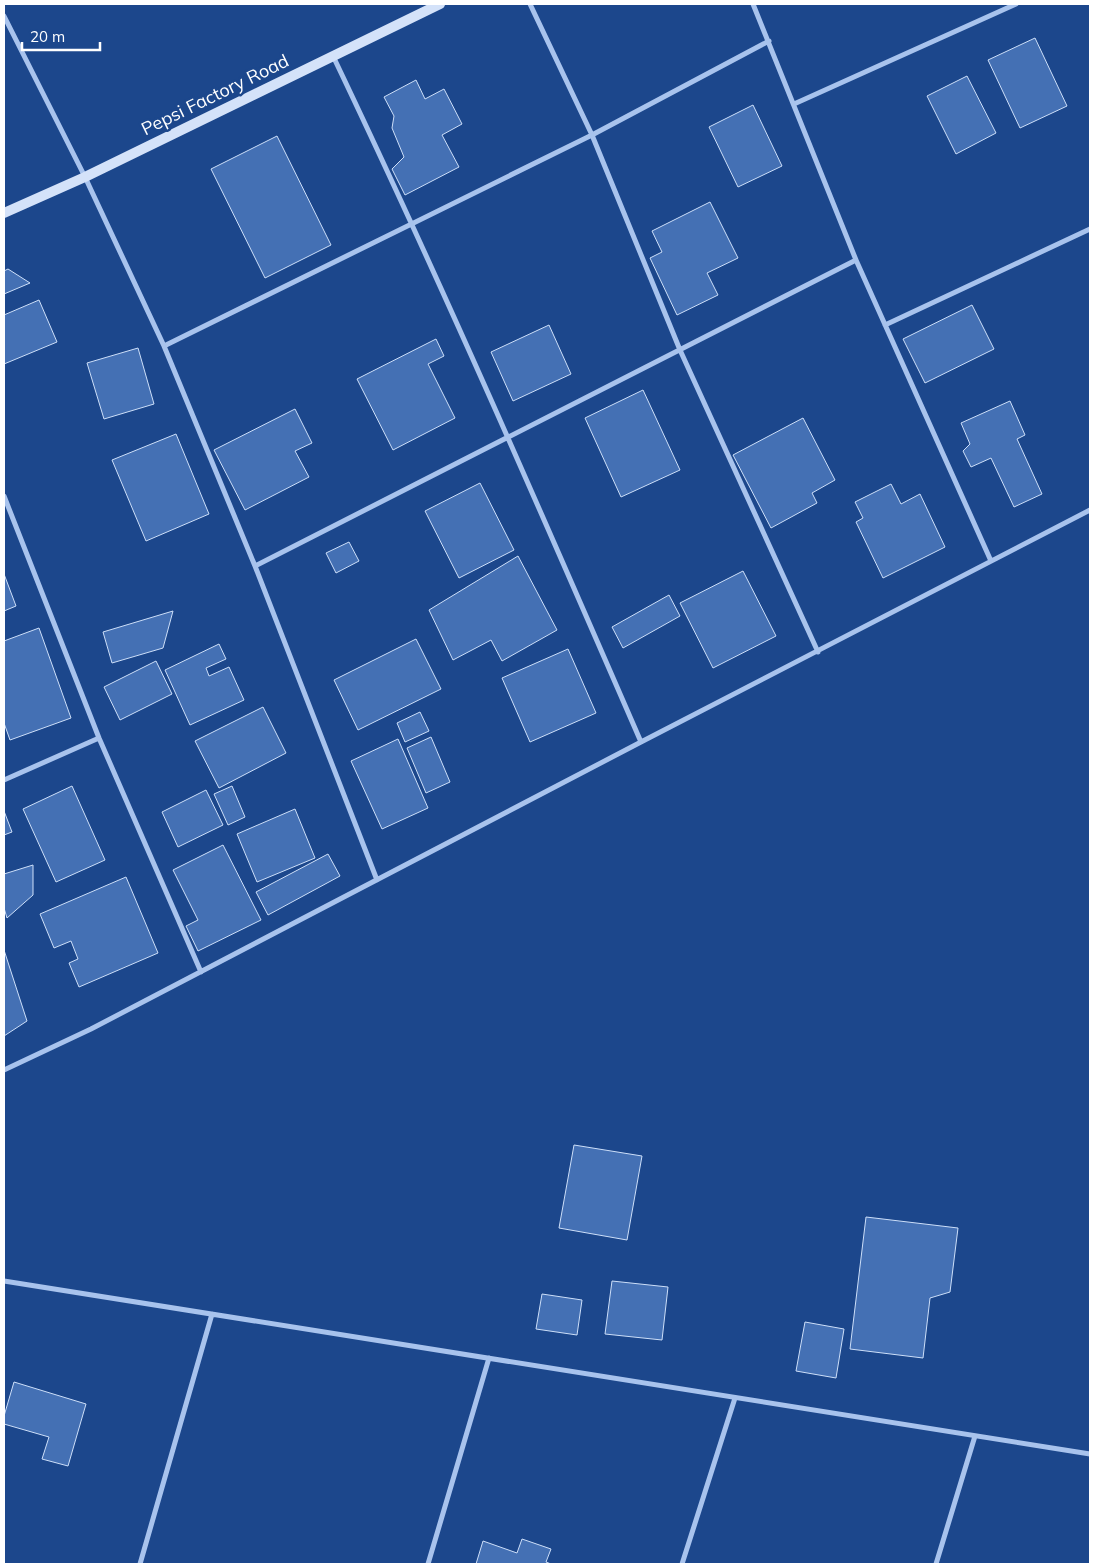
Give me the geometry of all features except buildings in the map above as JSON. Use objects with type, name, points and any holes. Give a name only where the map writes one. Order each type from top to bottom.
[{"type":"main road","name":"Pepsi Factory Road","points":[[4,213],[85,176],[440,4]]},
{"type":"street","points":[[530,4],[592,134],[680,350],[818,652]]},
{"type":"street","points":[[753,4],[856,260],[991,562]]},
{"type":"street","points":[[794,104],[1016,4]]},
{"type":"street","points":[[4,16],[85,176],[164,346],[255,566],[377,880]]},
{"type":"street","points":[[164,346],[592,134],[769,41]]},
{"type":"street","points":[[333,56],[413,224],[509,437],[640,742]]},
{"type":"street","points":[[885,326],[1090,228]]},
{"type":"street","points":[[255,566],[856,260]]},
{"type":"street","points":[[4,496],[99,738],[201,972]]},
{"type":"street","points":[[4,1070],[91,1029],[640,742],[818,652],[1090,510]]},
{"type":"street","points":[[4,780],[99,738]]},
{"type":"street","points":[[4,1281],[1090,1454]]},
{"type":"street","points":[[140,1564],[212,1314]]},
{"type":"street","points":[[428,1564],[490,1358]]},
{"type":"street","points":[[682,1564],[735,1398]]},
{"type":"street","points":[[936,1564],[976,1436]]}]
